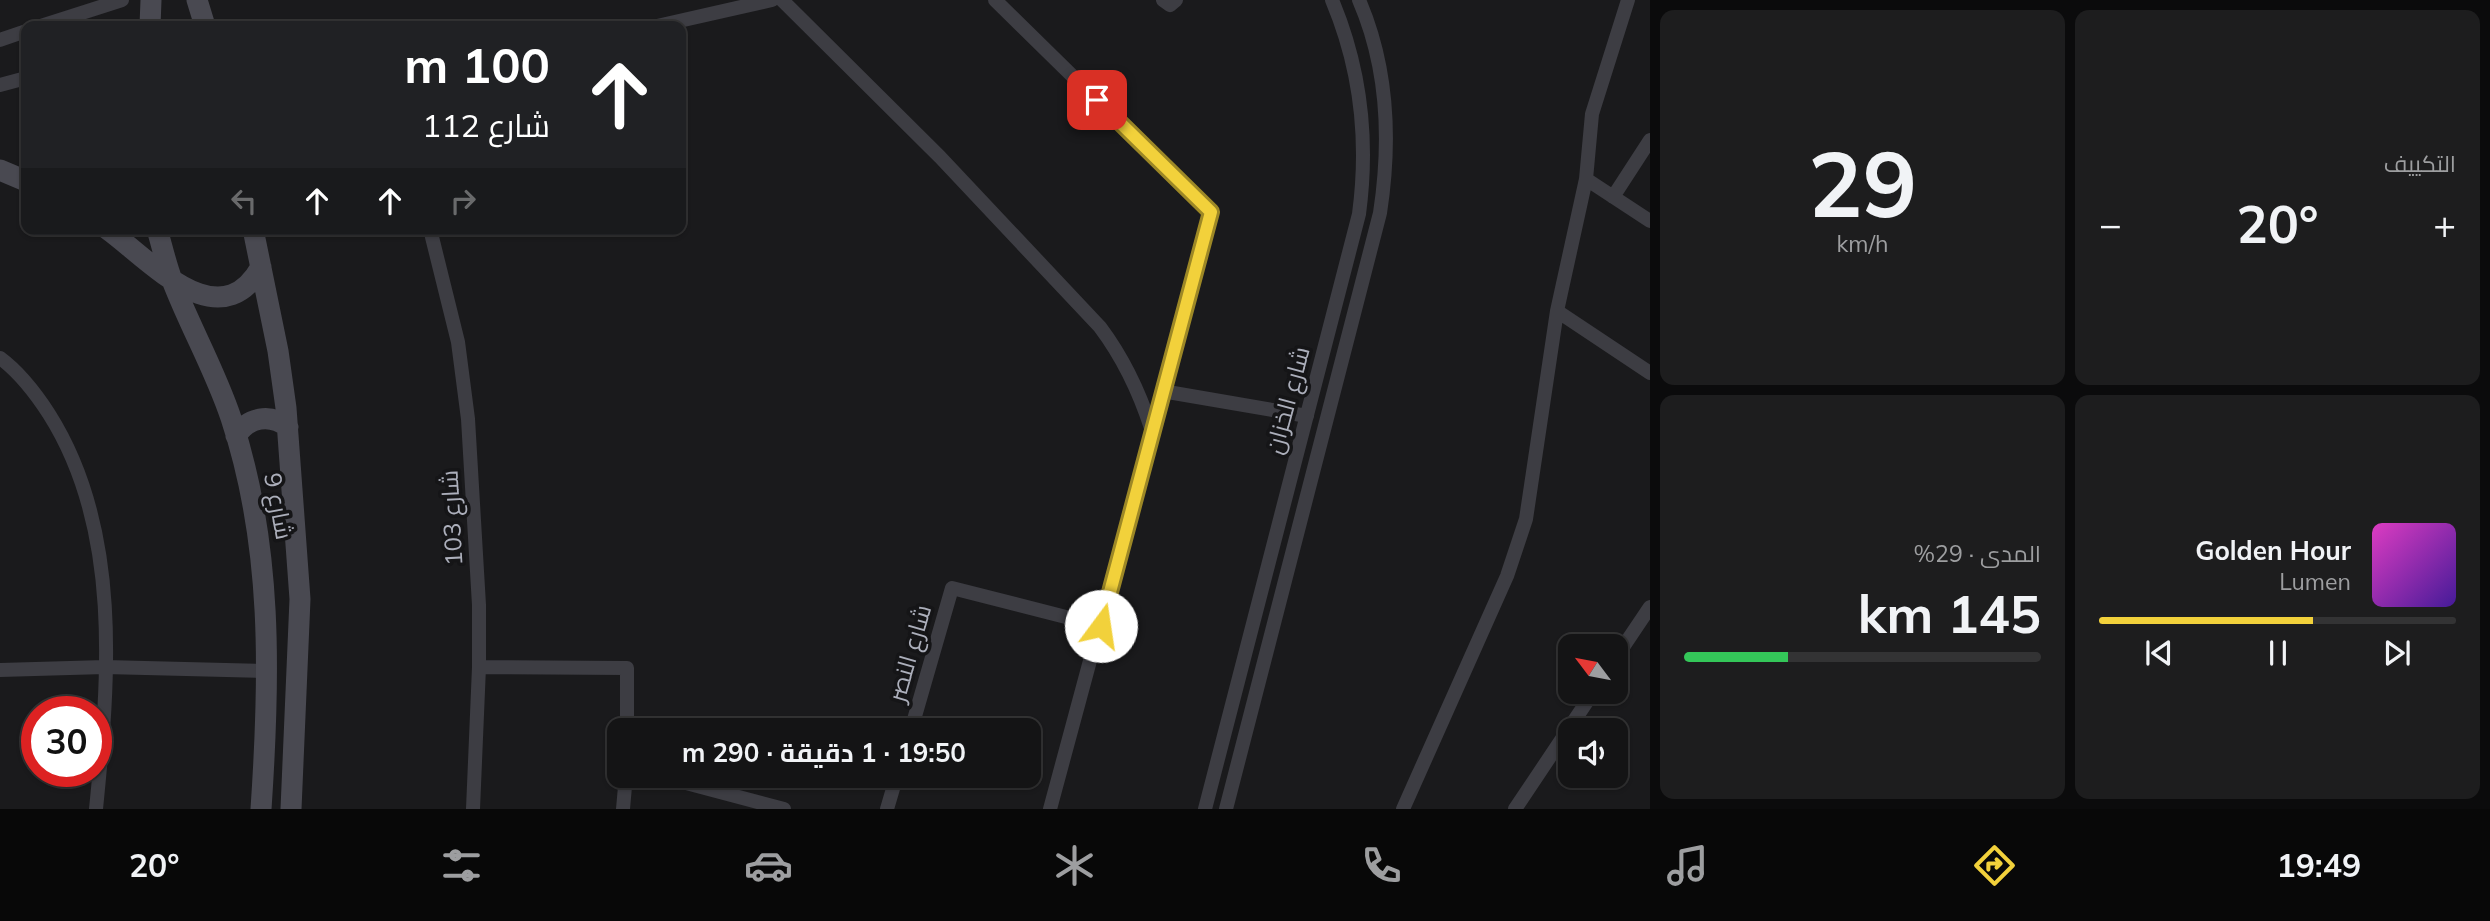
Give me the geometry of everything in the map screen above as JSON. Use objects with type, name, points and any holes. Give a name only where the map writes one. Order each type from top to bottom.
[{"type":"main road","points":[[150,21],[151,0]]},
{"type":"main road","points":[[197,0],[203,21]]},
{"type":"main road","points":[[0,170],[21,179]]},
{"type":"main road","points":[[115,235],[193,293],[219,297],[244,287],[261,267]]},
{"type":"main road","name":"شارع 9","points":[[159,235],[172,279],[218,383],[236,436],[250,488],[263,561],[267,671],[261,809]]},
{"type":"main road","name":"شارع 9","points":[[254,235],[278,351],[288,427],[300,599],[291,809]]},
{"type":"main road","points":[[236,436],[245,425],[263,418],[277,420],[288,427]]},
{"type":"street","points":[[56,21],[121,0]]},
{"type":"street","points":[[679,21],[772,0]]},
{"type":"street","points":[[782,0],[940,157],[1100,327],[1118,351],[1133,379],[1151,430]]},
{"type":"street","points":[[995,0],[1211,212],[1050,809]]},
{"type":"street","name":"شارع الخزان","points":[[1205,809],[1359,214],[1363,187],[1364,132],[1357,78],[1343,26],[1332,0]]},
{"type":"street","name":"شارع الخزان","points":[[1226,809],[1380,212],[1387,134],[1382,82],[1370,30],[1359,0]]},
{"type":"street","points":[[1404,809],[1521,539],[1557,311],[1586,179],[1591,114],[1628,0]]},
{"type":"street","points":[[0,40],[21,33]]},
{"type":"street","points":[[0,85],[21,79]]},
{"type":"street","points":[[1613,197],[1650,140]]},
{"type":"street","points":[[1586,179],[1650,221]]},
{"type":"street","name":"شارع 103","points":[[431,235],[458,342],[468,419],[479,605],[473,809]]},
{"type":"street","points":[[1557,311],[1650,373]]},
{"type":"street","points":[[0,358],[40,400],[65,440],[83,483],[96,532],[105,603],[105,667],[96,809]]},
{"type":"street","points":[[1162,391],[1307,416]]},
{"type":"street","name":"شارع النصر","points":[[914,718],[952,589],[1101,626]]},
{"type":"street","points":[[1628,640],[1650,607]]},
{"type":"street","points":[[1256,612],[1276,615]]},
{"type":"street","points":[[0,670],[105,667],[267,671]]},
{"type":"street","points":[[479,667],[626,668],[627,718]]},
{"type":"street","points":[[1515,809],[1585,704]]},
{"type":"street","points":[[623,809],[625,788]]},
{"type":"street","points":[[694,788],[738,803],[784,809]]},
{"type":"street","points":[[887,809],[893,788]]},
{"type":"route","points":[[1097,100],[1211,212],[1101,626]]}]
